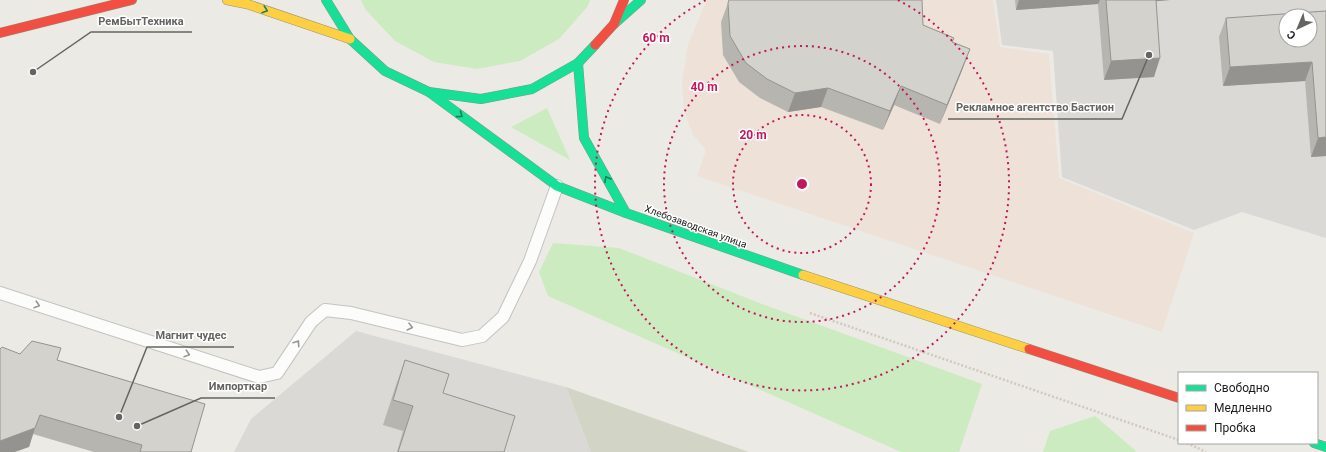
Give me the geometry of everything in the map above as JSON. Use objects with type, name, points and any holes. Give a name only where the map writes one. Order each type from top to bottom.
[{"type":"main road","points":[[0,33],[132,0]]},
{"type":"main road","points":[[227,0],[247,4],[350,39]]},
{"type":"main road","points":[[326,0],[350,39],[385,71],[429,92],[481,99],[532,89],[578,63],[614,24],[641,0]]},
{"type":"main road","points":[[614,24],[624,0]]},
{"type":"main road","points":[[578,63],[584,138],[626,213]]},
{"type":"main road","name":"Хлебозаводская улица","points":[[429,92],[557,186],[626,213],[758,260],[1178,398]]},
{"type":"lane","points":[[0,293],[259,378],[277,373],[311,322],[325,310],[352,312],[462,340],[482,336],[503,317],[530,261],[557,186]]},
{"type":"path","points":[[810,313],[1178,440]]},
{"type":"path","points":[[1189,444],[1206,452]]},
{"type":"shaded area","points":[[707,0],[993,0],[1000,47],[1049,54],[1059,178],[1194,233],[1162,332],[697,176],[706,150],[693,135],[684,111],[682,83],[688,44]]},
{"type":"shaded area","points":[[996,0],[1326,0],[1326,238],[1242,212],[1194,230],[1062,177],[1053,51],[1002,45]]},
{"type":"shaded area","points":[[356,331],[566,387],[591,452],[234,452],[251,419]]},
{"type":"shaded area","points":[[566,387],[749,452],[591,452]]},
{"type":"green space","points":[[361,0],[590,0],[588,6],[559,39],[520,61],[477,69],[434,62],[395,41],[365,9]]},
{"type":"green space","points":[[547,108],[570,160],[511,127]]},
{"type":"green space","points":[[553,243],[619,248],[762,304],[982,384],[959,452],[901,452],[548,296],[539,272]]},
{"type":"green space","points":[[1095,416],[1136,451],[1043,452],[1050,431]]},
{"type":"building","points":[[729,0],[922,0],[923,25],[954,38],[952,42],[970,49],[947,105],[901,86],[890,111],[828,88],[795,93],[767,79],[746,63],[730,36]]},
{"type":"building","points":[[1106,0],[1156,0],[1160,58],[1111,61]]},
{"type":"building","points":[[1326,11],[1326,137],[1318,138],[1312,62],[1230,67],[1226,18],[1278,14],[1278,48],[1318,48],[1318,12]]},
{"type":"building","points":[[32,341],[61,348],[57,360],[205,404],[191,452],[140,452],[142,445],[40,415],[35,428],[0,441],[0,349],[2,347],[20,354]]},
{"type":"building","points":[[405,360],[449,374],[443,393],[515,416],[504,452],[398,452],[413,406],[393,400]]},
{"type":"traffic: fast","points":[[326,0],[350,39],[385,71],[429,92],[481,99],[532,89],[578,63],[595,45]]},
{"type":"traffic: fast","points":[[614,24],[641,0]]},
{"type":"traffic: fast","points":[[578,63],[584,138],[626,213]]},
{"type":"traffic: fast","points":[[429,92],[557,186],[626,213],[803,275]]},
{"type":"traffic: fast","points":[[1317,444],[1326,447]]},
{"type":"traffic: slow","points":[[227,0],[247,4],[350,39]]},
{"type":"traffic: slow","points":[[803,275],[1029,349]]},
{"type":"traffic: jam","points":[[0,33],[132,0]]},
{"type":"traffic: jam","points":[[595,45],[614,24],[624,0]]},
{"type":"traffic: jam","points":[[1029,349],[1178,398]]},
{"type":"place","name":"Рекламное агентство Бастион","points":[[1149,55]]},
{"type":"place","name":"РемБытТехника","points":[[33,72]]},
{"type":"place","name":"Магнит чудес","points":[[119,417]]},
{"type":"place","name":"Импорткар","points":[[137,426]]}]
